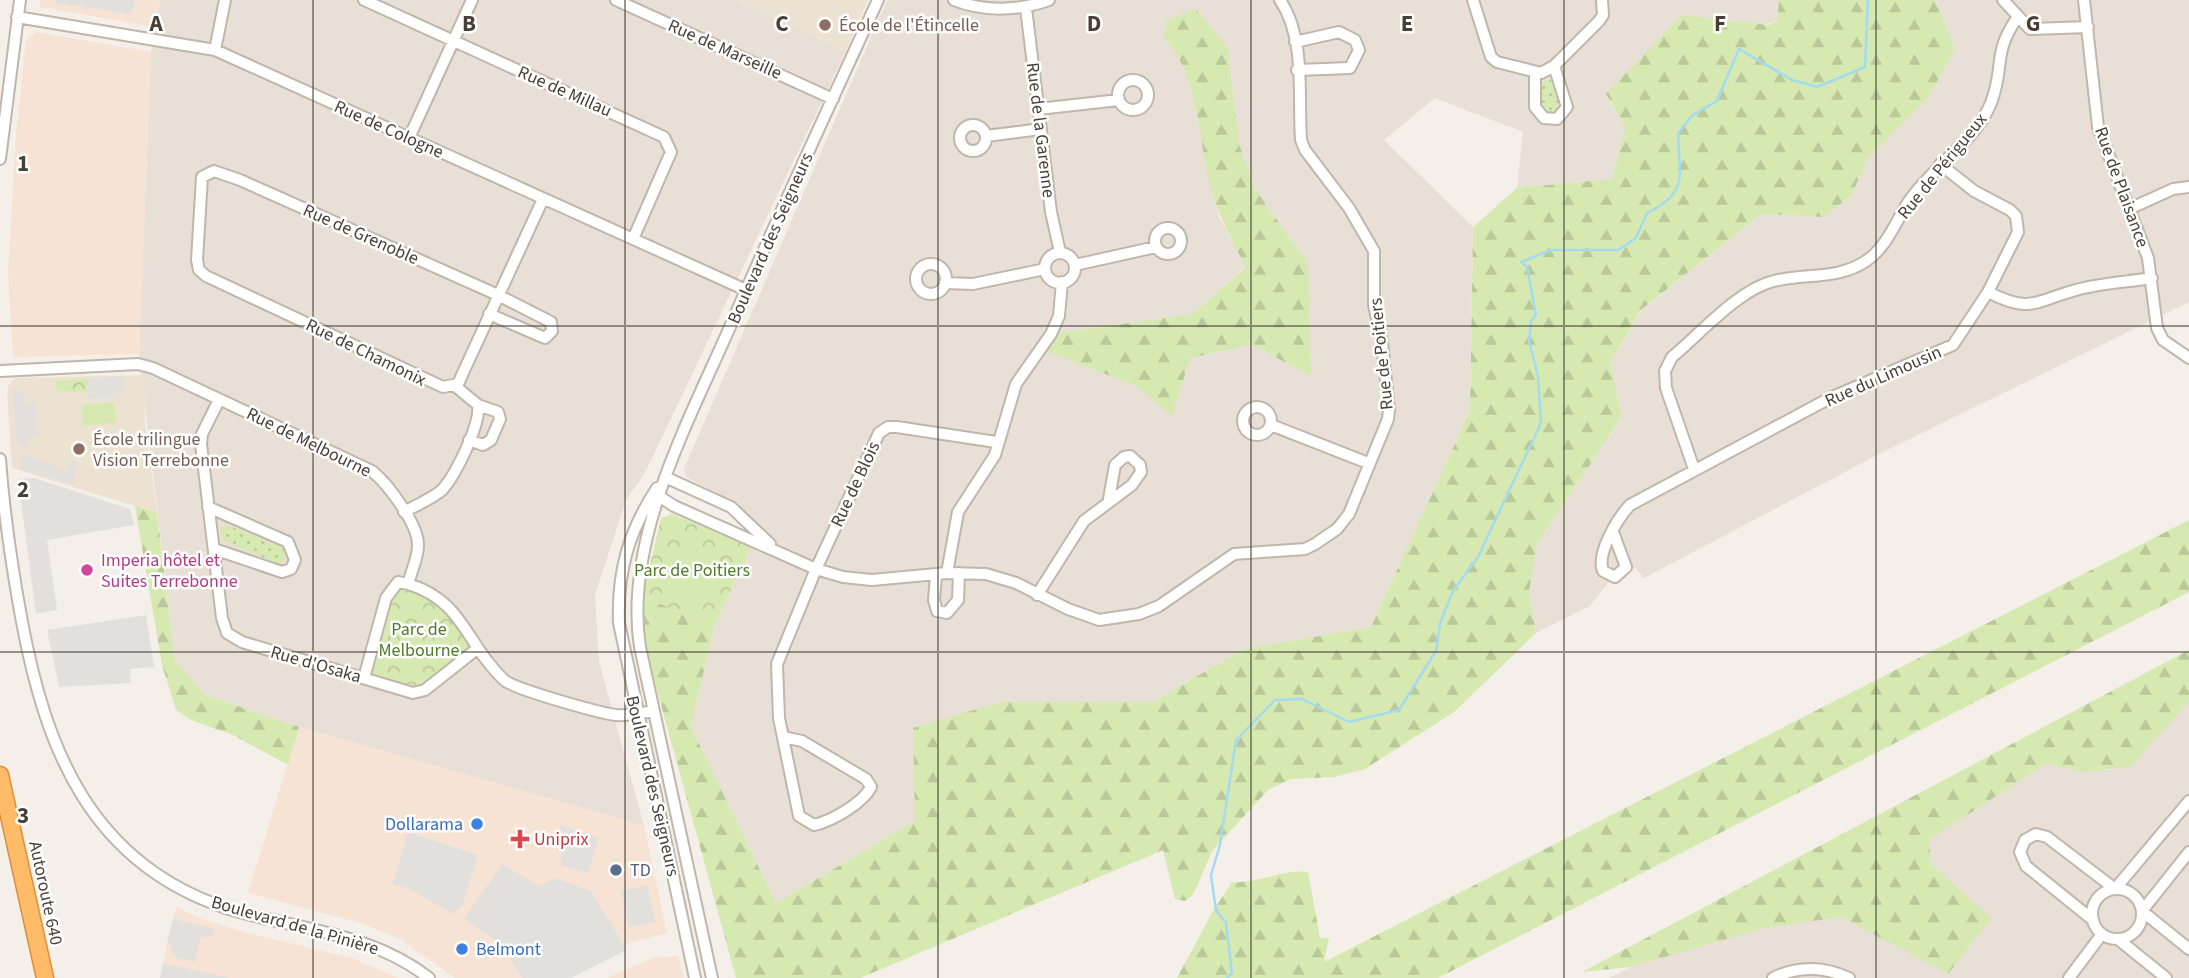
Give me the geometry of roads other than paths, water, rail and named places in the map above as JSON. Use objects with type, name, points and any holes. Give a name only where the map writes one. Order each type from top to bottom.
[{"type":"highway","name":"Autoroute 640","points":[[0,775],[45,978]]},
{"type":"street","points":[[0,159],[20,0]]},
{"type":"street","points":[[215,50],[225,0]]},
{"type":"street","name":"Rue de Millau","points":[[364,0],[664,137],[671,152],[633,239]]},
{"type":"street","points":[[409,138],[472,0]]},
{"type":"street","name":"Rue de Marseille","points":[[616,0],[833,99]]},
{"type":"street","name":"Boulevard des Seigneurs","points":[[695,978],[621,638],[620,589],[629,539],[657,495],[746,290],[878,0]]},
{"type":"street","points":[[954,0],[979,7],[1026,8],[1049,0]]},
{"type":"street","name":"Rue de Poitiers","points":[[657,495],[674,506],[772,547],[816,569],[843,577],[872,580],[959,573],[1001,578],[1083,616],[1114,620],[1159,606],[1234,554],[1305,549],[1343,523],[1355,502],[1368,463],[1388,419],[1382,342],[1374,305],[1374,250],[1349,208],[1305,150],[1301,140],[1295,42],[1289,16],[1280,0]]},
{"type":"street","points":[[1473,0],[1491,57],[1497,62],[1535,72],[1546,71],[1554,66],[1599,21],[1603,15],[1602,0]]},
{"type":"street","points":[[2003,0],[2017,18],[2031,29],[2088,27]]},
{"type":"street","name":"Rue de Plaisance","points":[[2084,0],[2098,127],[2148,258],[2157,328],[2163,340],[2189,358]]},
{"type":"street","name":"Rue de la Garenne","points":[[1026,8],[1060,252]]},
{"type":"street","name":"Rue de Cologne","points":[[17,18],[215,50],[746,290]]},
{"type":"street","name":"Rue de Périgueux","points":[[1694,469],[1666,388],[1665,371],[1672,357],[1751,290],[1773,281],[1844,272],[1867,261],[1882,247],[1910,200],[1982,119],[1997,82],[1998,61],[2004,36],[2017,18]]},
{"type":"street","points":[[1295,42],[1339,32],[1355,40],[1359,50],[1350,68],[1297,71]]},
{"type":"street","points":[[1535,72],[1535,107],[1544,118],[1557,119],[1567,107],[1554,66]]},
{"type":"street","points":[[1038,109],[1119,100]]},
{"type":"street","points":[[986,136],[1041,129]]},
{"type":"street","name":"Rue du Limousin","points":[[1613,532],[1630,505],[1830,398],[1945,350],[1963,331],[1988,292],[2018,232],[2017,216],[1974,191],[1940,164]]},
{"type":"street","name":"Rue de Chamonix","points":[[224,174],[210,172],[201,181],[197,260],[199,270],[206,276],[434,385],[454,385]]},
{"type":"street","name":"Rue de Grenoble","points":[[224,174],[498,295],[551,322],[552,331],[545,338],[489,314]]},
{"type":"street","points":[[2129,209],[2173,189],[2189,187]]},
{"type":"street","points":[[469,440],[483,445],[491,440],[500,419],[498,412],[478,405],[454,385],[462,375],[543,199]]},
{"type":"street","points":[[1075,265],[1156,247]]},
{"type":"street","points":[[1060,252],[1072,257],[1075,265],[1071,278],[1062,282],[1053,281],[1045,270],[1047,260],[1060,252]]},
{"type":"street","points":[[945,283],[973,284],[1045,270]]},
{"type":"street","points":[[1988,292],[2016,304],[2030,305],[2058,298],[2074,290],[2152,278]]},
{"type":"street","points":[[959,573],[958,600],[947,613],[937,611],[934,600],[958,512],[995,455],[996,442],[1016,384],[1051,334],[1059,316],[1062,282]]},
{"type":"street","name":"Rue de Melbourne","points":[[0,371],[138,364],[372,471],[386,482],[404,512],[418,545],[408,583]]},
{"type":"street","name":"Rue d'Osaka","points":[[219,400],[202,434],[201,444],[222,618],[233,638],[413,693],[425,690],[478,648]]},
{"type":"street","points":[[404,512],[441,491],[452,476],[479,414],[478,405]]},
{"type":"street","points":[[1271,425],[1368,463]]},
{"type":"street","name":"Rue de Blois","points":[[816,569],[873,441],[888,427],[996,442]]},
{"type":"street","name":"Boulevard de la Pinière","points":[[0,459],[16,591],[42,712],[65,770],[99,821],[135,857],[188,892],[236,911],[366,942],[403,960],[429,978]]},
{"type":"street","name":"Rue de Poitiers","points":[[665,477],[731,507],[772,547]]},
{"type":"street","name":"Boulevard des Seigneurs","points":[[657,495],[636,593],[639,640],[712,978]]},
{"type":"street","points":[[1037,595],[1084,521],[1109,499]]},
{"type":"street","points":[[208,507],[288,542],[295,560],[291,569],[282,572],[214,549]]},
{"type":"street","points":[[783,737],[802,741],[866,779],[871,787],[867,795],[824,823],[806,822],[799,816],[783,737],[777,664],[816,569]]},
{"type":"street","points":[[364,678],[386,598],[398,582],[408,583],[437,595],[449,604],[478,648],[507,683],[602,713],[637,714],[654,711]]},
{"type":"street","points":[[2093,920],[2095,903],[2107,891],[2115,889],[2189,801]]},
{"type":"street","points":[[2166,978],[2118,939],[2102,934],[2093,920],[2026,866],[2021,852],[2025,840],[2036,834],[2047,837],[2115,889],[2136,897],[2142,911],[2189,949]]},
{"type":"street","points":[[2118,939],[2133,933],[2141,919],[2142,911],[2189,852]]},
{"type":"street","points":[[2069,978],[2102,934]]},
{"type":"street","points":[[1773,978],[1790,970],[1810,968],[1835,971],[1849,978]]},
{"type":"waterway","points":[[1227,978],[1232,973],[1226,923],[1216,910],[1211,875],[1220,845],[1236,740],[1275,700],[1302,699],[1349,722],[1399,710],[1436,651],[1440,623],[1453,591],[1478,557],[1541,423],[1538,376],[1529,341],[1531,321],[1536,315],[1527,267],[1521,262],[1551,250],[1618,250],[1636,238],[1647,213],[1670,198],[1676,190],[1680,171],[1678,133],[1693,115],[1717,101],[1739,49],[1792,80],[1817,87],[1865,67],[1868,0]]},
{"type":"place","name":"École de l'Étincelle","points":[[825,25]]},
{"type":"place","name":"École trilingue Vision Terrebonne","points":[[79,449]]},
{"type":"place","name":"Imperia hôtel et Suites Terrebonne","points":[[87,570]]},
{"type":"place","name":"Dollarama","points":[[477,824]]},
{"type":"place","name":"Uniprix","points":[[520,839]]},
{"type":"place","name":"TD","points":[[616,870]]},
{"type":"place","name":"Belmont","points":[[462,949]]},
{"type":"park label","name":"Parc de Poitiers","points":[[692,570]]},
{"type":"park label","name":"Parc de Melbourne","points":[[419,639]]}]
